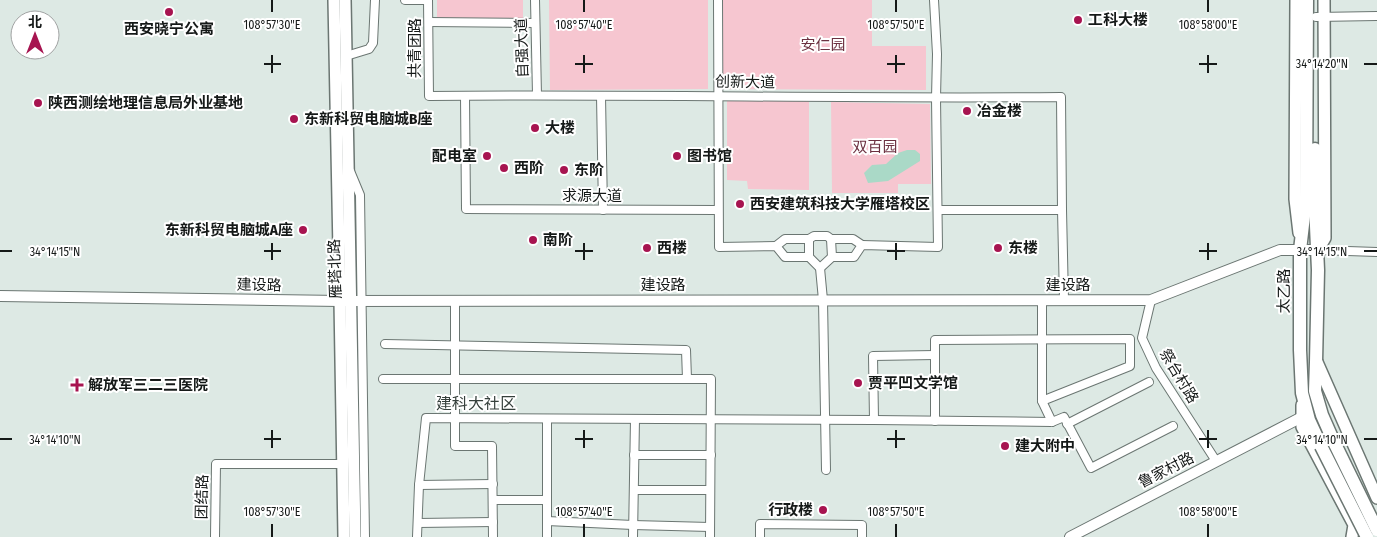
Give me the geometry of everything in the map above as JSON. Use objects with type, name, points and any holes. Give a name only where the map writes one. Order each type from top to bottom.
[{"type":"main road","name":"雁塔北路","points":[[334,0],[351,301],[342,464],[344,537]]},
{"type":"main road","name":"雁塔北路","points":[[345,0],[355,537]]},
{"type":"main road","points":[[1296,0],[1296,199],[1300,250]]},
{"type":"main road","name":"太乙路","points":[[1308,0],[1306,199],[1300,250],[1302,393],[1309,420],[1327,443],[1377,530]]},
{"type":"main road","name":"太乙路","points":[[1316,0],[1320,17],[1315,204],[1318,250],[1315,391],[1327,443],[1367,537]]},
{"type":"main road","points":[[1320,17],[1324,0]]},
{"type":"main road","points":[[1316,362],[1377,498]]},
{"type":"main road","points":[[1302,393],[1302,427],[1354,525],[1352,537]]},
{"type":"street","points":[[346,56],[369,49],[373,44],[375,0]]},
{"type":"street","points":[[405,0],[428,0]]},
{"type":"street","name":"共青团路","points":[[428,0],[429,96]]},
{"type":"street","name":"自强大道","points":[[535,0],[537,96]]},
{"type":"street","points":[[718,0],[719,247],[776,246],[785,239],[809,239],[814,236],[827,236],[831,239],[854,239],[862,245],[938,247],[937,54],[934,0]]},
{"type":"street","points":[[1320,17],[1377,16]]},
{"type":"street","points":[[429,22],[534,23]]},
{"type":"street","name":"创新大道","points":[[429,96],[1061,97],[1062,210]]},
{"type":"street","name":"求源大道","points":[[465,96],[466,209],[718,210]]},
{"type":"street","points":[[601,96],[603,210]]},
{"type":"street","points":[[938,210],[1062,210],[1064,300]]},
{"type":"street","points":[[809,239],[809,257]]},
{"type":"street","points":[[831,239],[832,257]]},
{"type":"street","points":[[820,268],[832,257],[854,257],[862,245]]},
{"type":"street","points":[[776,246],[785,257],[809,257],[820,268],[823,300],[826,470]]},
{"type":"street","name":"建设路","points":[[0,296],[351,301],[1151,300],[1280,250],[1318,250]]},
{"type":"street","points":[[1318,250],[1377,252]]},
{"type":"street","points":[[1042,300],[1042,401],[1052,422]]},
{"type":"street","name":"祭台村路","points":[[1151,300],[1142,338],[1156,368],[1216,462]]},
{"type":"street","points":[[351,301],[365,537]]},
{"type":"street","points":[[455,301],[455,446],[492,446],[493,537]]},
{"type":"street","points":[[935,421],[935,340],[1130,339],[1130,366],[1042,401]]},
{"type":"street","points":[[385,344],[686,350],[687,379]]},
{"type":"street","points":[[874,420],[873,356],[935,354]]},
{"type":"street","points":[[383,379],[711,379],[710,537]]},
{"type":"street","points":[[1067,424],[1149,382]]},
{"type":"street","points":[[417,537],[419,485],[426,418],[1052,422],[1064,417],[1091,468],[1173,426]]},
{"type":"street","name":"鲁家村路","points":[[1070,537],[1302,417]]},
{"type":"street","points":[[547,419],[547,537]]},
{"type":"street","points":[[633,537],[635,419]]},
{"type":"street","points":[[634,455],[710,455]]},
{"type":"street","name":"团结路","points":[[215,537],[216,464],[342,464]]},
{"type":"street","points":[[419,485],[493,484]]},
{"type":"street","points":[[634,490],[710,490]]},
{"type":"street","points":[[493,500],[547,500]]},
{"type":"street","points":[[1354,525],[1377,514]]},
{"type":"street","points":[[418,523],[493,522]]},
{"type":"street","points":[[547,522],[710,527]]},
{"type":"street","points":[[760,537],[760,524],[862,525],[862,537]]},
{"type":"green space","points":[[437,0],[523,0],[523,18],[437,18]]},
{"type":"green space","points":[[549,0],[708,0],[708,89],[550,90]]},
{"type":"green space","name":"安仁园","points":[[721,0],[872,0],[872,46],[926,46],[926,90],[721,89]]},
{"type":"green space","points":[[727,100],[809,101],[809,190],[748,189],[747,181],[727,180]]},
{"type":"green space","name":"双百园","points":[[831,102],[930,104],[931,184],[898,184],[898,193],[832,193]]},
{"type":"shaded area","points":[[915,150],[920,154],[920,161],[888,181],[868,183],[864,173],[872,165],[886,164],[898,153]]},
{"type":"place","name":"西安晓宁公寓","points":[[169,12]]},
{"type":"place","name":"工科大楼","points":[[1078,20]]},
{"type":"place","name":"陕西测绘地理信息局外业基地","points":[[38,103]]},
{"type":"place","name":"冶金楼","points":[[967,111]]},
{"type":"place","name":"东新科贸电脑城B座","points":[[294,119]]},
{"type":"place","name":"大楼","points":[[535,128]]},
{"type":"place","name":"配电室","points":[[487,156]]},
{"type":"place","name":"图书馆","points":[[677,156]]},
{"type":"place","name":"西阶","points":[[504,168]]},
{"type":"place","name":"东阶","points":[[564,170]]},
{"type":"place","name":"西安建筑科技大学雁塔校区","points":[[740,204]]},
{"type":"place","name":"东新科贸电脑城A座","points":[[303,230]]},
{"type":"place","name":"南阶","points":[[533,240]]},
{"type":"place","name":"西楼","points":[[647,248]]},
{"type":"place","name":"东楼","points":[[998,248]]},
{"type":"place","name":"贾平凹文学馆","points":[[858,383]]},
{"type":"place","name":"解放军三二三医院","points":[[77,385]]},
{"type":"place","name":"建大附中","points":[[1005,446]]},
{"type":"place","name":"行政楼","points":[[823,510]]},
{"type":"district","name":"建科大社区","points":[[476,403]]}]
